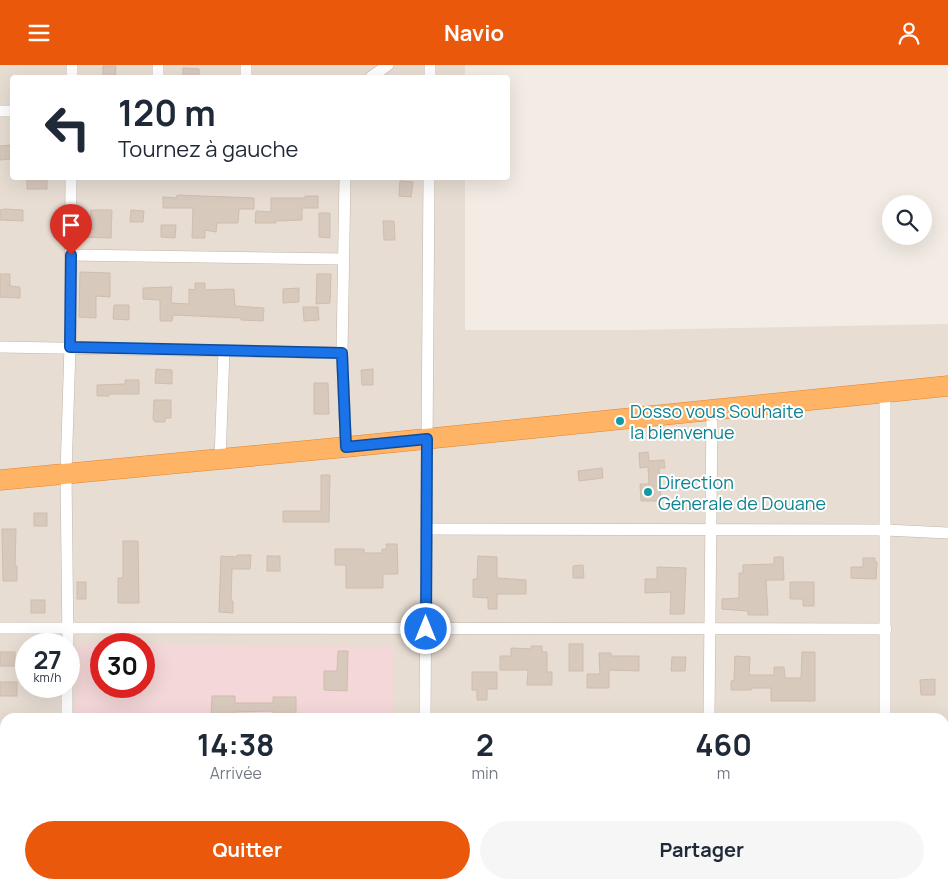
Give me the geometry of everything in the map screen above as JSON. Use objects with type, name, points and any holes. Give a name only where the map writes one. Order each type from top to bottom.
[{"type":"highway","points":[[0,480],[712,411],[948,386]]},
{"type":"street","points":[[374,75],[388,65]]},
{"type":"street","points":[[68,633],[66,473],[72,180]]},
{"type":"street","points":[[345,180],[342,353],[346,447]]},
{"type":"street","points":[[425,713],[429,180]]},
{"type":"street","points":[[71,255],[343,259]]},
{"type":"street","points":[[0,347],[342,353]]},
{"type":"street","points":[[220,459],[224,350]]},
{"type":"street","points":[[885,392],[885,713]]},
{"type":"street","points":[[710,713],[712,411]]},
{"type":"street","points":[[427,529],[886,530],[948,533]]},
{"type":"street","points":[[0,628],[886,629]]},
{"type":"street","points":[[67,698],[67,713]]},
{"type":"shaded area","points":[[0,65],[465,65],[465,75],[10,75],[10,180],[465,180],[465,330],[636,330],[948,324],[948,713],[0,713]]},
{"type":"shaded area","points":[[80,643],[90,643],[90,698],[155,698],[155,644],[393,647],[393,713],[76,713],[76,698],[80,698]]},
{"type":"building","points":[[103,66],[116,66],[115,75],[103,75]]},
{"type":"building","points":[[183,68],[199,69],[199,75],[183,75]]},
{"type":"building","points":[[10,145],[10,159],[0,160],[0,146]]},
{"type":"building","points":[[27,180],[47,180],[47,189],[27,189]]},
{"type":"building","points":[[400,181],[413,182],[411,197],[399,196]]},
{"type":"building","points":[[177,195],[254,198],[254,209],[239,209],[238,223],[217,223],[216,232],[205,230],[205,238],[192,238],[193,208],[163,208],[163,197],[177,198]]},
{"type":"building","points":[[305,196],[318,196],[318,208],[302,208],[302,220],[255,223],[256,211],[271,212],[271,198],[305,198]]},
{"type":"building","points":[[0,210],[23,210],[23,221],[0,220]]},
{"type":"building","points":[[91,210],[112,210],[111,238],[80,237],[80,226],[90,226]]},
{"type":"building","points":[[131,210],[144,211],[143,222],[130,222]]},
{"type":"building","points":[[319,213],[330,213],[330,238],[319,237]]},
{"type":"building","points":[[383,221],[394,221],[395,240],[384,240]]},
{"type":"building","points":[[161,225],[176,225],[175,238],[161,237]]},
{"type":"building","points":[[80,272],[110,273],[110,297],[96,296],[96,318],[79,317]]},
{"type":"building","points":[[0,274],[10,274],[10,286],[20,287],[20,298],[0,297]]},
{"type":"building","points":[[317,274],[331,274],[330,303],[316,304]]},
{"type":"building","points":[[195,283],[205,283],[205,290],[234,289],[235,306],[264,308],[263,321],[241,320],[241,318],[173,315],[172,321],[160,321],[160,300],[143,299],[143,288],[172,287],[171,303],[189,304],[189,289],[195,290]]},
{"type":"building","points":[[299,288],[299,302],[283,303],[283,289]]},
{"type":"building","points":[[114,305],[129,305],[129,320],[113,319]]},
{"type":"building","points":[[303,307],[318,307],[319,320],[304,321]]},
{"type":"building","points":[[156,369],[172,370],[172,384],[155,383]]},
{"type":"building","points":[[373,369],[373,385],[362,385],[361,370]]},
{"type":"building","points":[[125,380],[139,380],[139,394],[97,396],[97,385],[125,384]]},
{"type":"building","points":[[314,383],[328,383],[329,414],[314,414]]},
{"type":"building","points":[[154,400],[171,400],[171,418],[165,418],[165,422],[155,422],[153,419]]},
{"type":"building","points":[[648,452],[649,461],[664,460],[665,468],[659,468],[661,501],[641,501],[640,484],[649,484],[648,467],[640,468],[639,453]]},
{"type":"building","points":[[602,468],[603,478],[579,481],[578,471]]},
{"type":"building","points":[[321,475],[330,475],[329,522],[283,522],[283,511],[321,511]]},
{"type":"building","points":[[34,513],[47,513],[47,526],[34,526]]},
{"type":"building","points":[[2,529],[16,529],[15,566],[17,566],[17,581],[3,581]]},
{"type":"building","points":[[123,541],[138,541],[139,603],[118,603],[118,578],[123,578]]},
{"type":"building","points":[[386,544],[397,544],[398,574],[383,574],[383,588],[346,588],[346,565],[335,565],[335,549],[364,549],[364,553],[382,553],[382,549],[387,549]]},
{"type":"building","points":[[237,555],[251,555],[250,569],[232,569],[231,601],[233,601],[233,613],[219,612],[221,556],[237,557]]},
{"type":"building","points":[[267,556],[280,556],[280,571],[267,571]]},
{"type":"building","points":[[478,556],[497,557],[497,578],[526,580],[526,594],[497,594],[497,609],[488,609],[488,598],[473,597],[473,579],[477,579]]},
{"type":"building","points":[[774,557],[783,557],[784,580],[766,580],[768,615],[748,615],[748,611],[722,609],[722,599],[739,598],[739,573],[743,573],[743,565],[774,564]]},
{"type":"building","points":[[863,558],[875,558],[875,562],[877,562],[876,579],[851,578],[851,567],[863,567]]},
{"type":"building","points":[[583,565],[584,578],[573,578],[573,566]]},
{"type":"building","points":[[657,567],[686,568],[684,614],[670,614],[671,592],[645,593],[645,579],[657,579]]},
{"type":"building","points":[[77,582],[86,582],[86,599],[77,599]]},
{"type":"building","points":[[790,582],[814,582],[814,606],[803,606],[803,599],[790,599]]},
{"type":"building","points":[[31,600],[45,600],[45,613],[31,613]]},
{"type":"building","points":[[569,644],[583,644],[583,671],[569,671]]},
{"type":"building","points":[[531,646],[542,646],[542,652],[547,652],[547,672],[552,672],[552,685],[527,685],[528,670],[500,670],[500,656],[511,656],[511,648],[531,649]]},
{"type":"building","points":[[338,651],[348,651],[347,691],[324,690],[324,671],[337,671]]},
{"type":"building","points":[[0,652],[15,652],[15,666],[0,666]]},
{"type":"building","points":[[802,652],[815,652],[815,701],[771,701],[771,688],[731,690],[731,681],[734,681],[735,656],[750,657],[749,675],[774,675],[774,667],[784,667],[785,678],[801,678]]},
{"type":"building","points":[[599,653],[611,653],[611,656],[639,656],[639,671],[609,670],[609,688],[587,688],[587,674],[600,674]]},
{"type":"building","points":[[672,657],[686,657],[685,671],[671,671]]},
{"type":"building","points":[[472,672],[497,672],[497,689],[487,689],[487,700],[477,700],[477,690],[472,690]]},
{"type":"building","points":[[935,679],[935,695],[921,695],[920,680]]},
{"type":"building","points":[[0,682],[15,682],[15,696],[0,696]]},
{"type":"building","points":[[212,696],[235,696],[235,703],[273,703],[273,697],[296,697],[296,713],[273,713],[273,711],[211,713]]},
{"type":"place","name":"Dosso vous Souhaite la bienvenue","points":[[620,421]]},
{"type":"place","name":"Direction Génerale de Douane","points":[[648,492]]},
{"type":"route","points":[[71,255],[70,347],[342,353],[346,447],[427,439],[426,629]]}]
